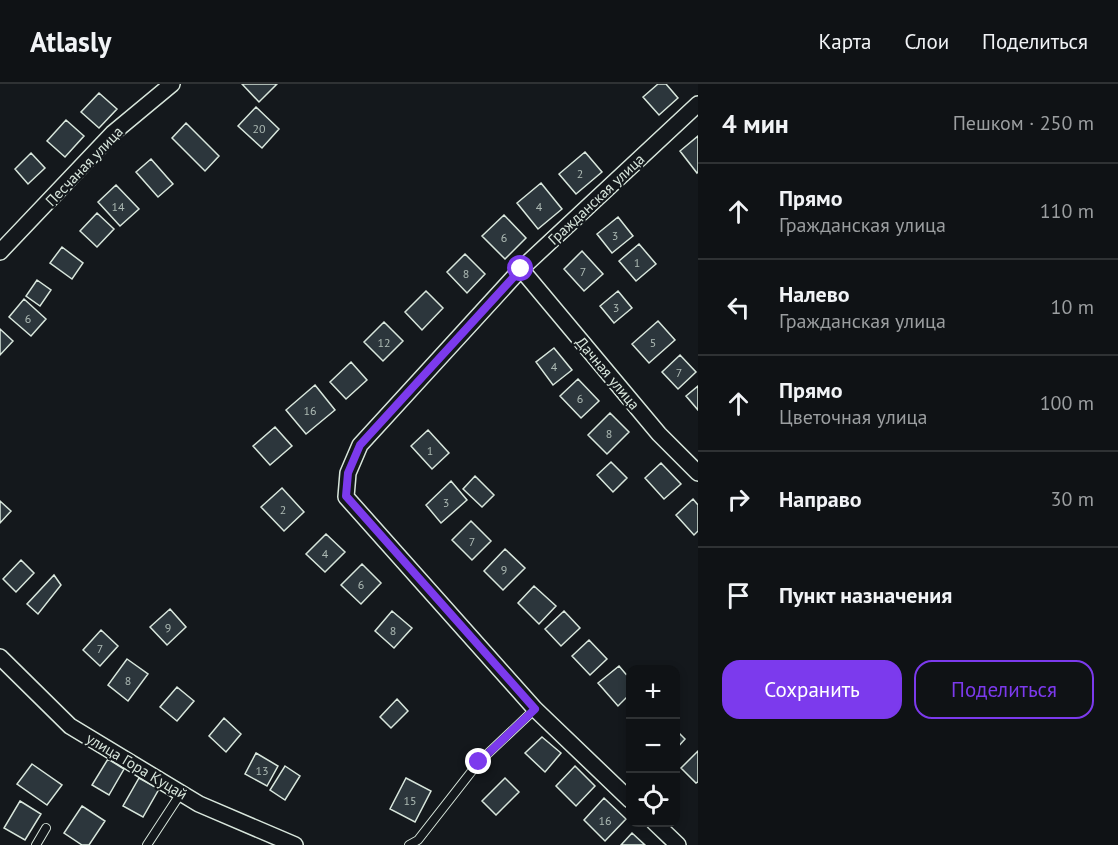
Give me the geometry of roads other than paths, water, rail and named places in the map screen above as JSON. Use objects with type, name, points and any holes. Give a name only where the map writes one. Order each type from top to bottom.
[{"type":"street","name":"Песчаная улица","points":[[0,252],[113,133],[172,84]]},
{"type":"street","name":"Гражданская улица","points":[[535,709],[346,496],[348,473],[360,445],[521,269],[698,104]]},
{"type":"street","name":"Дачная улица","points":[[521,269],[658,434],[698,473]]},
{"type":"street","name":"улица Гора Куцай","points":[[0,657],[70,726],[199,804],[294,845]]},
{"type":"street","points":[[535,709],[626,796]]},
{"type":"street","points":[[659,827],[678,845]]},
{"type":"lane","points":[[409,845],[418,840],[479,762],[535,709]]},
{"type":"lane","points":[[147,845],[181,793]]},
{"type":"lane","points":[[36,845],[46,828]]}]
